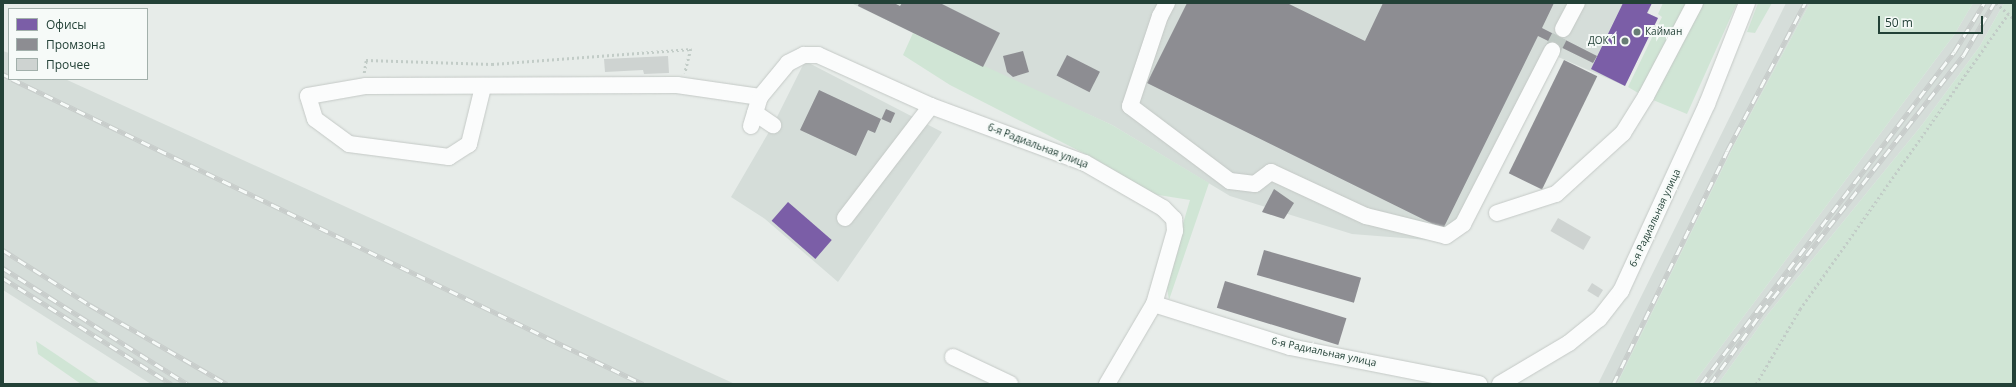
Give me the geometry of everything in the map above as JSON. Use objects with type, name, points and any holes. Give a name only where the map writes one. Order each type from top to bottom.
[{"type":"street","points":[[1167,3],[1160,16],[1130,106],[1230,181],[1255,184],[1271,172],[1366,216],[1446,236],[1463,224],[1552,51]]},
{"type":"street","points":[[1563,29],[1577,3]]},
{"type":"street","points":[[1497,213],[1556,194],[1623,133],[1646,96],[1695,3]]},
{"type":"street","name":"6-я Радиальная улица","points":[[1500,384],[1522,378],[1569,343],[1599,318],[1707,104],[1747,3]]},
{"type":"street","name":"6-я Радиальная улица","points":[[760,97],[788,63],[804,55],[818,55],[931,106],[1085,163],[1163,208],[1174,219],[1175,231],[1154,304],[1290,347],[1478,384]]},
{"type":"street","points":[[483,87],[469,144],[449,157],[349,144],[315,119],[308,96],[366,86],[682,86],[723,99],[760,97],[753,120],[774,125]]},
{"type":"street","points":[[845,218],[931,106]]},
{"type":"street","points":[[1107,384],[1154,304]]},
{"type":"street","points":[[953,357],[1010,384]]},
{"type":"path","points":[[1996,3],[2013,18]]},
{"type":"path","points":[[1756,384],[1800,309],[2008,14]]},
{"type":"path","points":[[364,75],[366,60],[492,64],[691,49],[682,86]]},
{"type":"shaded area","points":[[851,3],[1652,3],[1648,13],[1658,18],[1625,86],[1556,56],[1466,232],[1448,240],[1441,241],[1352,234],[1230,196],[1112,125],[983,67]]},
{"type":"shaded area","points":[[1786,3],[1810,3],[1734,145],[1617,384],[1598,384]]},
{"type":"shaded area","points":[[1973,3],[2004,3],[1980,46],[1922,125],[1768,314],[1718,384],[1693,384],[1954,35]]},
{"type":"shaded area","points":[[3,51],[8,53],[8,80],[67,80],[735,384],[151,384],[3,290]]},
{"type":"shaded area","points":[[805,61],[942,132],[838,282],[765,219],[731,197],[773,125]]},
{"type":"green space","points":[[1663,3],[1686,3],[1640,94],[1628,87],[1662,17],[1658,14]]},
{"type":"green space","points":[[1703,3],[1737,3],[1687,114],[1653,100]]},
{"type":"green space","points":[[1758,3],[1772,3],[1755,33],[1747,32]]},
{"type":"green space","points":[[1810,3],[1973,3],[1954,35],[1693,384],[1617,384],[1734,145]]},
{"type":"green space","points":[[2004,3],[2013,3],[2013,384],[1718,384],[1768,314],[1922,125],[1980,46]]},
{"type":"green space","points":[[913,33],[1112,125],[1209,183],[1169,300],[1166,281],[1190,200],[1152,194],[1093,158],[950,85],[903,55]]},
{"type":"green space","points":[[36,341],[100,384],[81,384],[38,354]]},
{"type":"building: Офисы","name":"ДОК 1","points":[[1623,3],[1652,3],[1647,13],[1658,18],[1625,86],[1591,69]]},
{"type":"building: Офисы","points":[[788,202],[832,240],[815,259],[772,221]]},
{"type":"building: Промзона","points":[[859,3],[894,3],[900,6],[902,3],[940,3],[1000,33],[983,67],[858,6]]},
{"type":"building: Промзона","points":[[1187,3],[1287,3],[1365,41],[1383,3],[1554,3],[1542,28],[1597,56],[1593,63],[1538,36],[1443,229],[1147,83]]},
{"type":"building: Промзона","points":[[1023,51],[1029,72],[1013,77],[1007,72],[1003,56]]},
{"type":"building: Промзона","points":[[1067,55],[1100,72],[1090,92],[1057,75]]},
{"type":"building: Промзона","points":[[1564,60],[1597,76],[1542,189],[1509,173]]},
{"type":"building: Промзона","points":[[819,90],[881,119],[875,133],[868,130],[856,156],[800,130]]},
{"type":"building: Промзона","points":[[886,109],[895,113],[891,123],[882,119]]},
{"type":"building: Промзона","points":[[1274,189],[1294,203],[1284,219],[1262,212]]},
{"type":"building: Промзона","points":[[1264,250],[1361,278],[1354,303],[1257,275]]},
{"type":"building: Промзона","points":[[1225,281],[1346,318],[1338,345],[1217,308]]},
{"type":"building: Прочее","points":[[668,56],[669,73],[644,74],[643,70],[605,72],[604,59]]},
{"type":"building: Прочее","points":[[1558,218],[1591,237],[1583,250],[1550,231]]},
{"type":"building: Прочее","points":[[1592,283],[1603,290],[1598,298],[1587,291]]},
{"type":"tunnel","points":[[1552,51],[1563,29]]},
{"type":"railway","points":[[1613,384],[1727,151],[1805,3]]},
{"type":"railway","points":[[1701,384],[1954,52],[1984,3]]},
{"type":"railway","points":[[1710,384],[1762,312],[1963,56],[1994,3]]},
{"type":"railway","points":[[3,74],[8,76]]},
{"type":"railway","points":[[14,80],[643,384]]},
{"type":"railway","points":[[3,250],[90,305],[227,384]]},
{"type":"railway","points":[[3,268],[187,384]]},
{"type":"railway","points":[[3,278],[171,384]]},
{"type":"place","name":"Кайман","points":[[1637,32]]},
{"type":"place","name":"ДОК 1","points":[[1625,41]]}]
